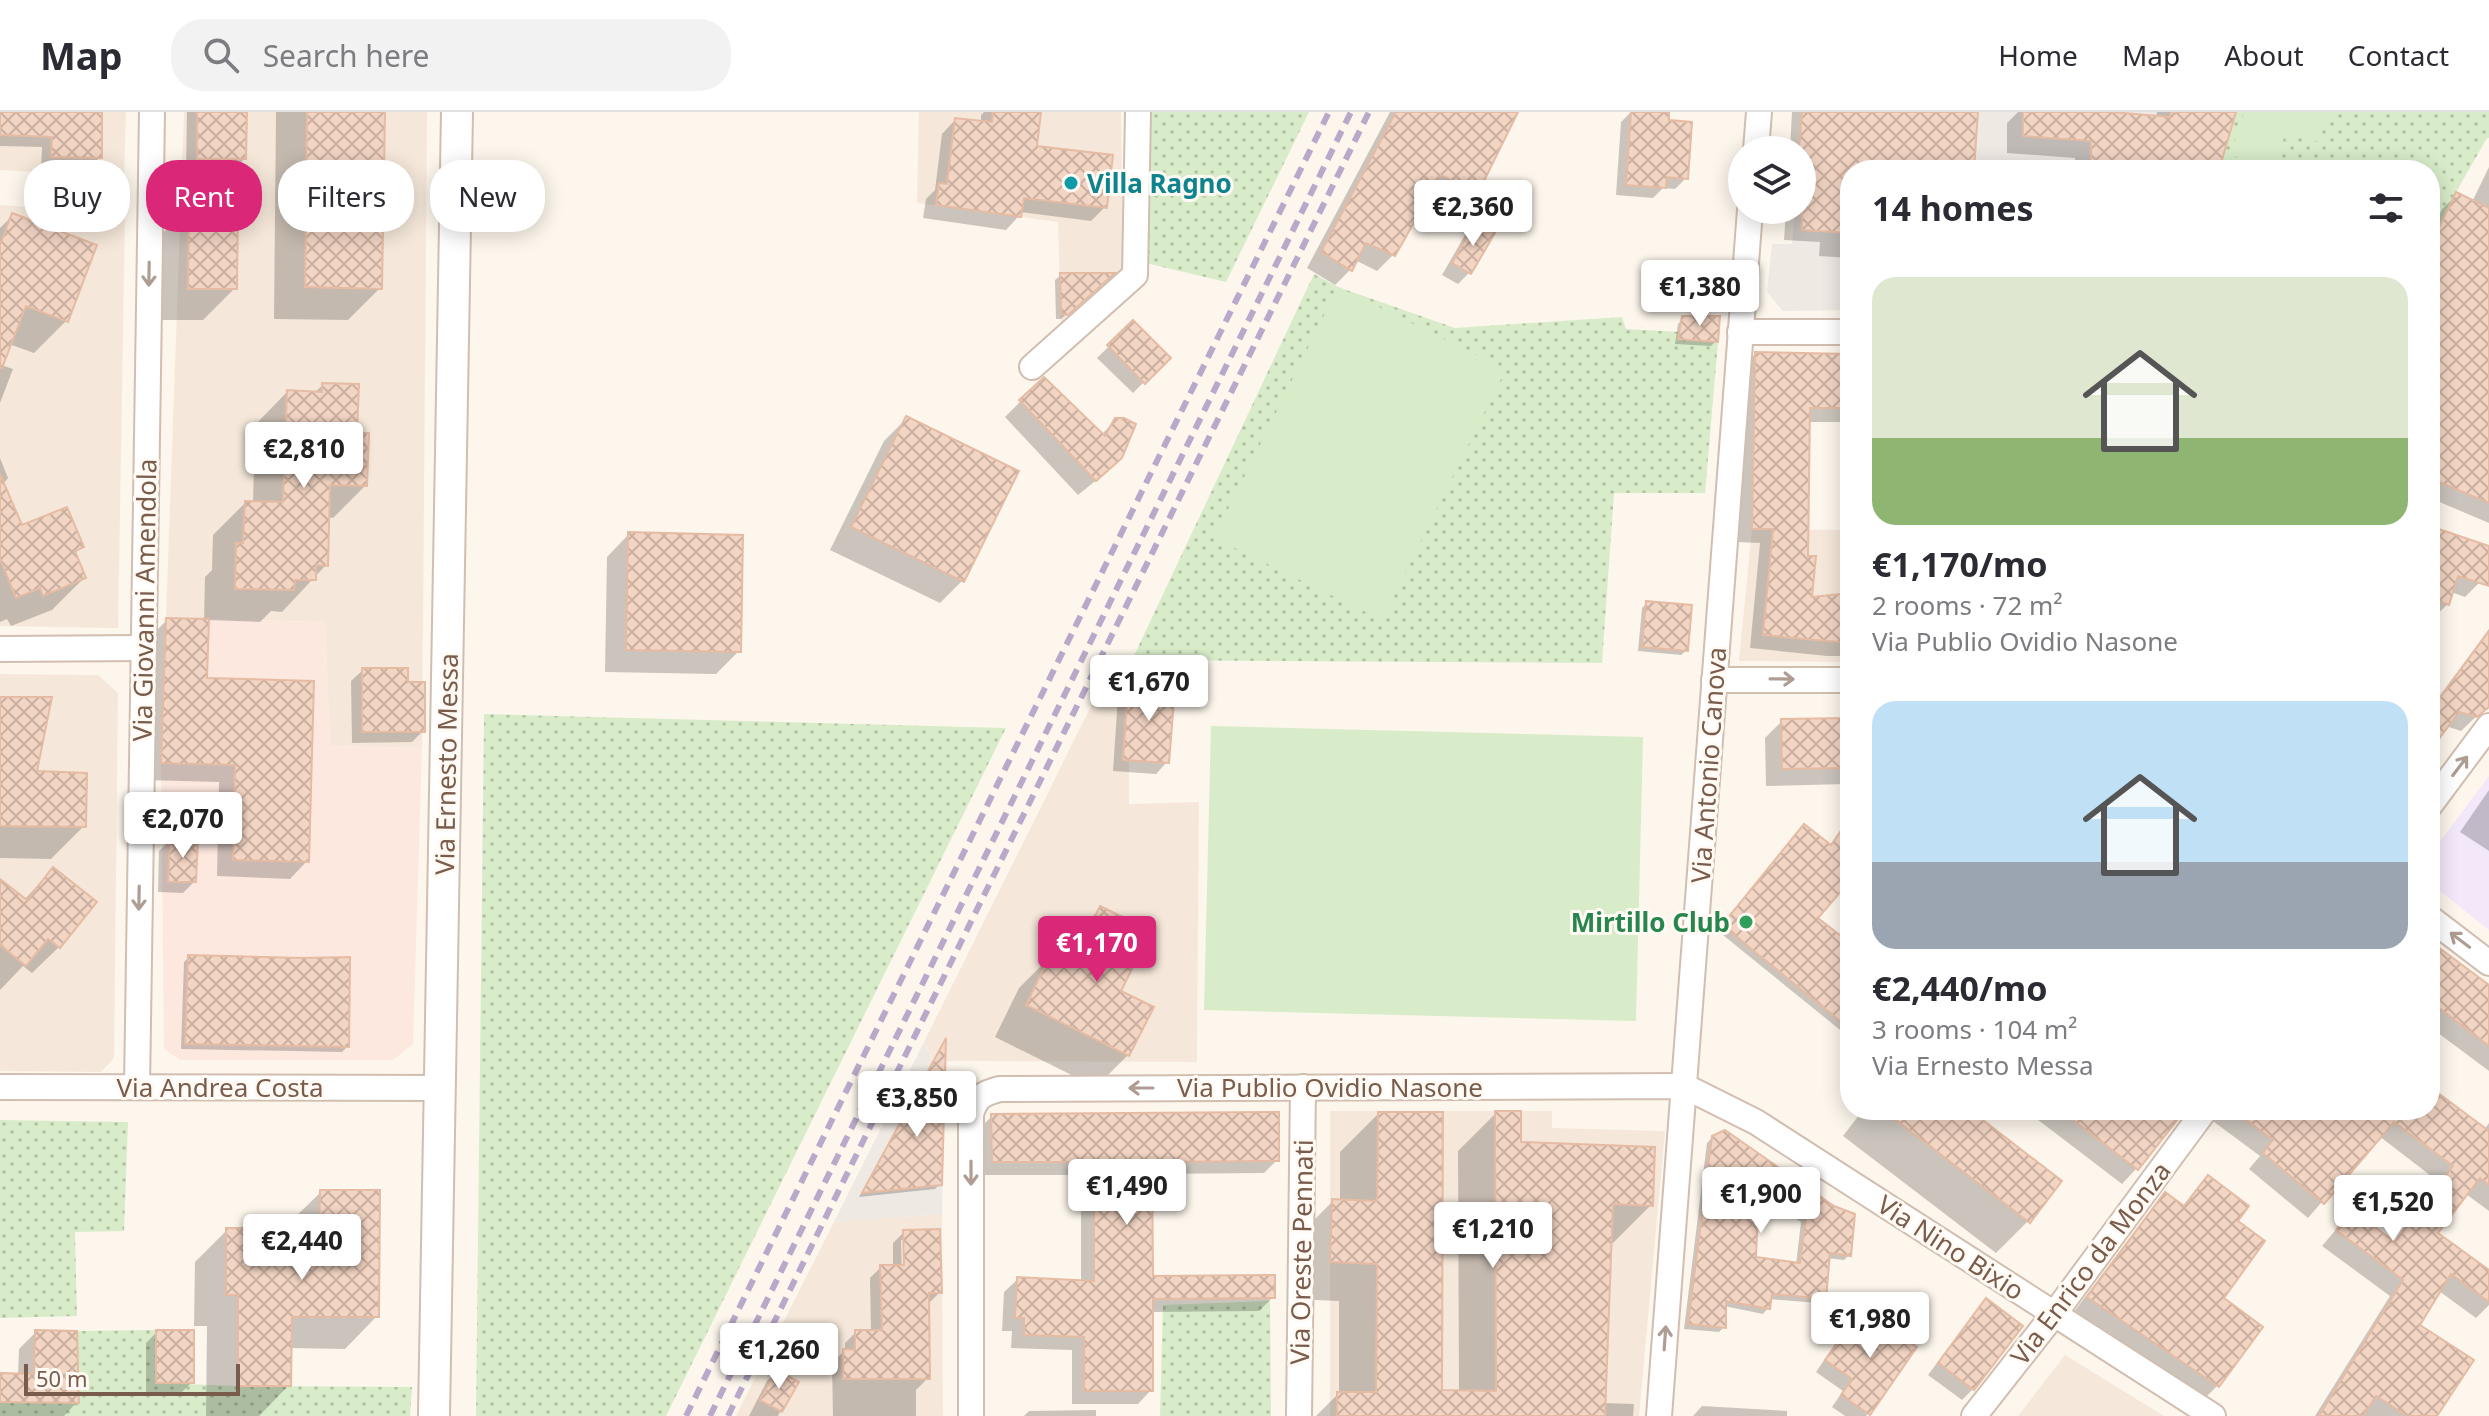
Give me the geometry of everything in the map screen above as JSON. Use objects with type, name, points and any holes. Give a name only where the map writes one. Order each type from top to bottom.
[{"type":"street","name":"Via Giovanni Amendola","points":[[137,1087],[152,112]]},
{"type":"street","name":"Via Ernesto Messa","points":[[434,1416],[457,112]]},
{"type":"street","points":[[1032,367],[1135,275],[1138,112]]},
{"type":"street","points":[[1757,136],[1759,112]]},
{"type":"street","name":"Via Antonio Canova","points":[[1659,1416],[1749,224]]},
{"type":"street","points":[[1740,332],[1840,332]]},
{"type":"street","points":[[0,649],[144,648]]},
{"type":"street","points":[[1714,680],[1840,680]]},
{"type":"street","points":[[2440,792],[2489,726]]},
{"type":"street","points":[[2440,926],[2489,963]]},
{"type":"street","name":"Via Publio Ovidio Nasone","points":[[971,1416],[971,1115],[978,1097],[988,1092],[1000,1089],[1684,1086]]},
{"type":"street","name":"Via Nino Bixio","points":[[1684,1086],[1756,1122],[2213,1416]]},
{"type":"street","name":"Via Andrea Costa","points":[[0,1087],[440,1088]]},
{"type":"street","name":"Via Oreste Pennati","points":[[1299,1416],[1303,1087]]},
{"type":"street","name":"Via Enrico da Monza","points":[[1974,1416],[2055,1313],[2198,1120]]},
{"type":"shaded area","points":[[0,112],[126,112],[124,160],[24,160],[24,171],[0,170]]},
{"type":"shaded area","points":[[184,112],[427,112],[422,748],[330,746],[325,622],[166,618],[180,232],[262,232],[262,160],[182,160]]},
{"type":"shaded area","points":[[919,112],[1121,112],[1123,273],[1061,330],[1058,222],[917,203]]},
{"type":"shaded area","points":[[1802,112],[2236,112],[2222,160],[1840,160],[1840,310],[1783,311],[1767,292],[1772,244],[1792,244],[1794,224],[1816,224],[1816,136],[1800,136]]},
{"type":"shaded area","points":[[0,205],[24,207],[24,232],[125,232],[118,628],[0,626]]},
{"type":"shaded area","points":[[1752,529],[1840,530],[1840,662],[1739,661]]},
{"type":"shaded area","points":[[166,618],[325,622],[330,746],[422,748],[413,1044],[393,1060],[180,1060],[164,1049],[161,763]]},
{"type":"shaded area","points":[[0,674],[98,675],[118,693],[114,1058],[101,1072],[0,1071]]},
{"type":"shaded area","points":[[1103,682],[1128,684],[1123,759],[1129,761],[1129,804],[1199,802],[1197,1062],[934,1061],[924,1042]]},
{"type":"shaded area","points":[[2489,776],[2489,930],[2440,891],[2440,842]]},
{"type":"shaded area","points":[[924,1042],[933,1060],[945,1061],[942,1214],[834,1222]]},
{"type":"shaded area","points":[[1330,1111],[1552,1111],[1552,1128],[1665,1131],[1639,1416],[1330,1416]]},
{"type":"shaded area","points":[[942,1214],[943,1416],[736,1416],[834,1222]]},
{"type":"shaded area","points":[[2065,1355],[2164,1416],[2018,1416]]},
{"type":"green space","points":[[1151,112],[1309,112],[1226,282],[1146,263]]},
{"type":"green space","points":[[2236,112],[2489,112],[2489,138],[2456,192],[2440,226],[2440,160],[2222,160]]},
{"type":"green space","points":[[2244,112],[2328,112],[2319,142],[2286,132],[2276,160],[2247,160],[2230,155]]},
{"type":"green space","points":[[1314,274],[1338,287],[1455,328],[1622,317],[1626,329],[1680,332],[1679,339],[1718,342],[1705,493],[1614,493],[1602,663],[1132,660]]},
{"type":"green space","points":[[1338,287],[1506,369],[1382,620],[1214,538]]},
{"type":"green space","points":[[484,714],[1006,728],[666,1416],[476,1416]]},
{"type":"green space","points":[[1211,726],[1643,737],[1636,1021],[1204,1010]]},
{"type":"green space","points":[[0,1120],[128,1122],[124,1231],[75,1232],[77,1316],[0,1318]]},
{"type":"green space","points":[[1270,1301],[1271,1416],[1160,1416],[1163,1305]]},
{"type":"green space","points":[[156,1330],[157,1383],[412,1387],[410,1416],[0,1416],[0,1402],[79,1403],[77,1331]]},
{"type":"building","points":[[0,112],[102,112],[102,158],[51,157],[52,137],[0,135]]},
{"type":"building","points":[[197,112],[247,112],[246,159],[197,159]]},
{"type":"building","points":[[307,112],[385,112],[384,160],[306,160]]},
{"type":"building","points":[[993,112],[1041,112],[1037,146],[1113,155],[1107,208],[1024,198],[1021,217],[936,205],[939,183],[947,184],[955,118],[992,122]]},
{"type":"building","points":[[1396,112],[1518,112],[1477,195],[1441,175],[1395,256],[1366,243],[1352,271],[1321,252]]},
{"type":"building","points":[[1631,112],[1669,112],[1669,120],[1692,122],[1688,179],[1667,177],[1666,188],[1626,185]]},
{"type":"building","points":[[1802,112],[1978,112],[1975,160],[1840,160],[1840,232],[1802,230],[1802,224],[1816,224],[1816,136],[1800,136]]},
{"type":"building","points":[[2023,112],[2112,112],[2170,117],[2171,112],[2236,112],[2222,160],[2091,160],[2091,141],[2023,136]]},
{"type":"building","points":[[2456,192],[2489,208],[2489,503],[2440,482],[2440,226]]},
{"type":"building","points":[[12,213],[24,218],[24,232],[62,232],[97,245],[68,322],[26,306],[2,368],[0,368],[0,245]]},
{"type":"building","points":[[1475,222],[1495,233],[1471,274],[1452,263]]},
{"type":"building","points":[[189,232],[238,232],[237,289],[188,289]]},
{"type":"building","points":[[306,232],[383,232],[382,289],[305,287]]},
{"type":"building","points":[[1060,273],[1115,273],[1068,315],[1061,314]]},
{"type":"building","points":[[1682,316],[1720,316],[1718,342],[1678,339]]},
{"type":"building","points":[[1133,320],[1171,358],[1145,384],[1107,345]]},
{"type":"building","points":[[1755,352],[1840,354],[1840,408],[1810,408],[1808,556],[1816,556],[1812,597],[1840,594],[1840,642],[1763,635],[1773,529],[1752,529]]},
{"type":"building","points":[[1044,377],[1105,436],[1115,418],[1124,418],[1136,424],[1122,458],[1096,481],[1019,400]]},
{"type":"building","points":[[322,383],[359,384],[357,433],[369,433],[367,486],[330,485],[328,566],[316,565],[316,580],[295,580],[294,590],[235,589],[236,543],[243,543],[245,501],[283,502],[287,390],[322,392]]},
{"type":"building","points":[[906,416],[1019,471],[964,582],[851,527]]},
{"type":"building","points":[[0,474],[22,525],[67,507],[84,547],[75,551],[86,578],[43,596],[40,588],[16,598],[0,559]]},
{"type":"building","points":[[2440,529],[2489,546],[2489,586],[2458,576],[2449,605],[2440,602]]},
{"type":"building","points":[[628,532],[743,535],[741,652],[626,650]]},
{"type":"building","points":[[1646,601],[1692,605],[1688,651],[1642,647]]},
{"type":"building","points":[[166,618],[209,619],[207,678],[314,681],[309,862],[233,860],[235,765],[161,763]]},
{"type":"building","points":[[2489,631],[2489,707],[2477,717],[2459,712],[2440,738],[2440,697]]},
{"type":"building","points":[[362,668],[408,668],[408,682],[425,682],[425,732],[362,732]]},
{"type":"building","points":[[1128,684],[1175,687],[1169,763],[1123,760]]},
{"type":"building","points":[[0,697],[52,697],[37,771],[87,773],[86,827],[0,826]]},
{"type":"building","points":[[1840,718],[1840,768],[1782,769],[1781,719]]},
{"type":"building","points":[[1804,824],[1831,845],[1840,832],[1840,893],[1818,918],[1840,935],[1840,1021],[1722,925]]},
{"type":"building","points":[[170,837],[198,839],[196,882],[168,882]]},
{"type":"building","points":[[53,867],[97,902],[60,948],[48,939],[26,966],[0,945],[0,879],[27,900]]},
{"type":"building","points":[[1100,906],[1151,931],[1121,991],[1154,1007],[1129,1056],[1026,1005],[1051,953],[1072,964]]},
{"type":"building","points":[[2440,948],[2489,985],[2489,1046],[2440,1009]]},
{"type":"building","points":[[188,955],[350,957],[349,1047],[185,1044]]},
{"type":"building","points":[[946,1038],[942,1185],[862,1193]]},
{"type":"building","points":[[2440,1094],[2489,1131],[2489,1185],[2480,1178],[2438,1233],[2489,1270],[2489,1302],[2451,1274],[2420,1325],[2474,1360],[2437,1416],[2407,1416],[2376,1396],[2363,1416],[2319,1416],[2403,1280],[2336,1230],[2351,1209],[2395,1242],[2453,1166],[2394,1122],[2324,1204],[2263,1153],[2273,1140],[2246,1120],[2440,1120]]},
{"type":"building","points":[[1495,1111],[1521,1111],[1521,1142],[1655,1147],[1653,1206],[1613,1204],[1605,1416],[1337,1416],[1337,1392],[1376,1392],[1377,1264],[1330,1262],[1332,1199],[1377,1201],[1378,1112],[1443,1112],[1442,1390],[1496,1391]]},
{"type":"building","points":[[1279,1112],[1279,1161],[1152,1162],[1153,1276],[1275,1275],[1275,1298],[1153,1299],[1153,1391],[1084,1391],[1084,1337],[1024,1335],[1024,1318],[1015,1318],[1017,1277],[1094,1281],[1094,1162],[992,1162],[991,1114]]},
{"type":"building","points":[[1896,1120],[1983,1120],[2062,1181],[2030,1223]]},
{"type":"building","points":[[2073,1120],[2177,1120],[2138,1170]]},
{"type":"building","points":[[1725,1130],[1834,1206],[1855,1214],[1851,1256],[1830,1253],[1826,1299],[1772,1294],[1770,1309],[1726,1301],[1726,1328],[1688,1324],[1712,1136]],"holes":[[[1759,1187],[1806,1217],[1800,1263],[1756,1257]]]},
{"type":"building","points":[[2208,1175],[2249,1206],[2238,1221],[2265,1241],[2224,1298],[2263,1327],[2219,1387],[2087,1297],[2165,1192],[2184,1206]]},
{"type":"building","points":[[320,1190],[380,1190],[379,1317],[292,1317],[291,1386],[238,1386],[238,1295],[226,1295],[226,1228],[269,1228],[269,1251],[319,1252]]},
{"type":"building","points":[[940,1229],[942,1293],[929,1293],[930,1379],[843,1379],[843,1349],[855,1350],[855,1330],[882,1330],[880,1265],[904,1265],[903,1230]]},
{"type":"building","points":[[1986,1298],[2023,1326],[1974,1390],[1938,1363]]},
{"type":"building","points":[[1861,1309],[1917,1347],[1870,1415],[1841,1395],[1852,1379],[1825,1360]]},
{"type":"building","points":[[35,1330],[77,1331],[79,1403],[0,1402],[0,1373],[34,1374]]},
{"type":"building","points":[[156,1330],[194,1330],[194,1383],[156,1383]]},
{"type":"building","points":[[776,1370],[799,1382],[782,1412],[760,1400]]},
{"type":"railway","points":[[686,1416],[1329,112]]},
{"type":"railway","points":[[710,1416],[1351,112]]},
{"type":"railway","points":[[728,1416],[1369,112]]},
{"type":"place","name":"Villa Ragno","points":[[1071,183]]},
{"type":"place","name":"Mirtillo Club","points":[[1746,922]]}]
